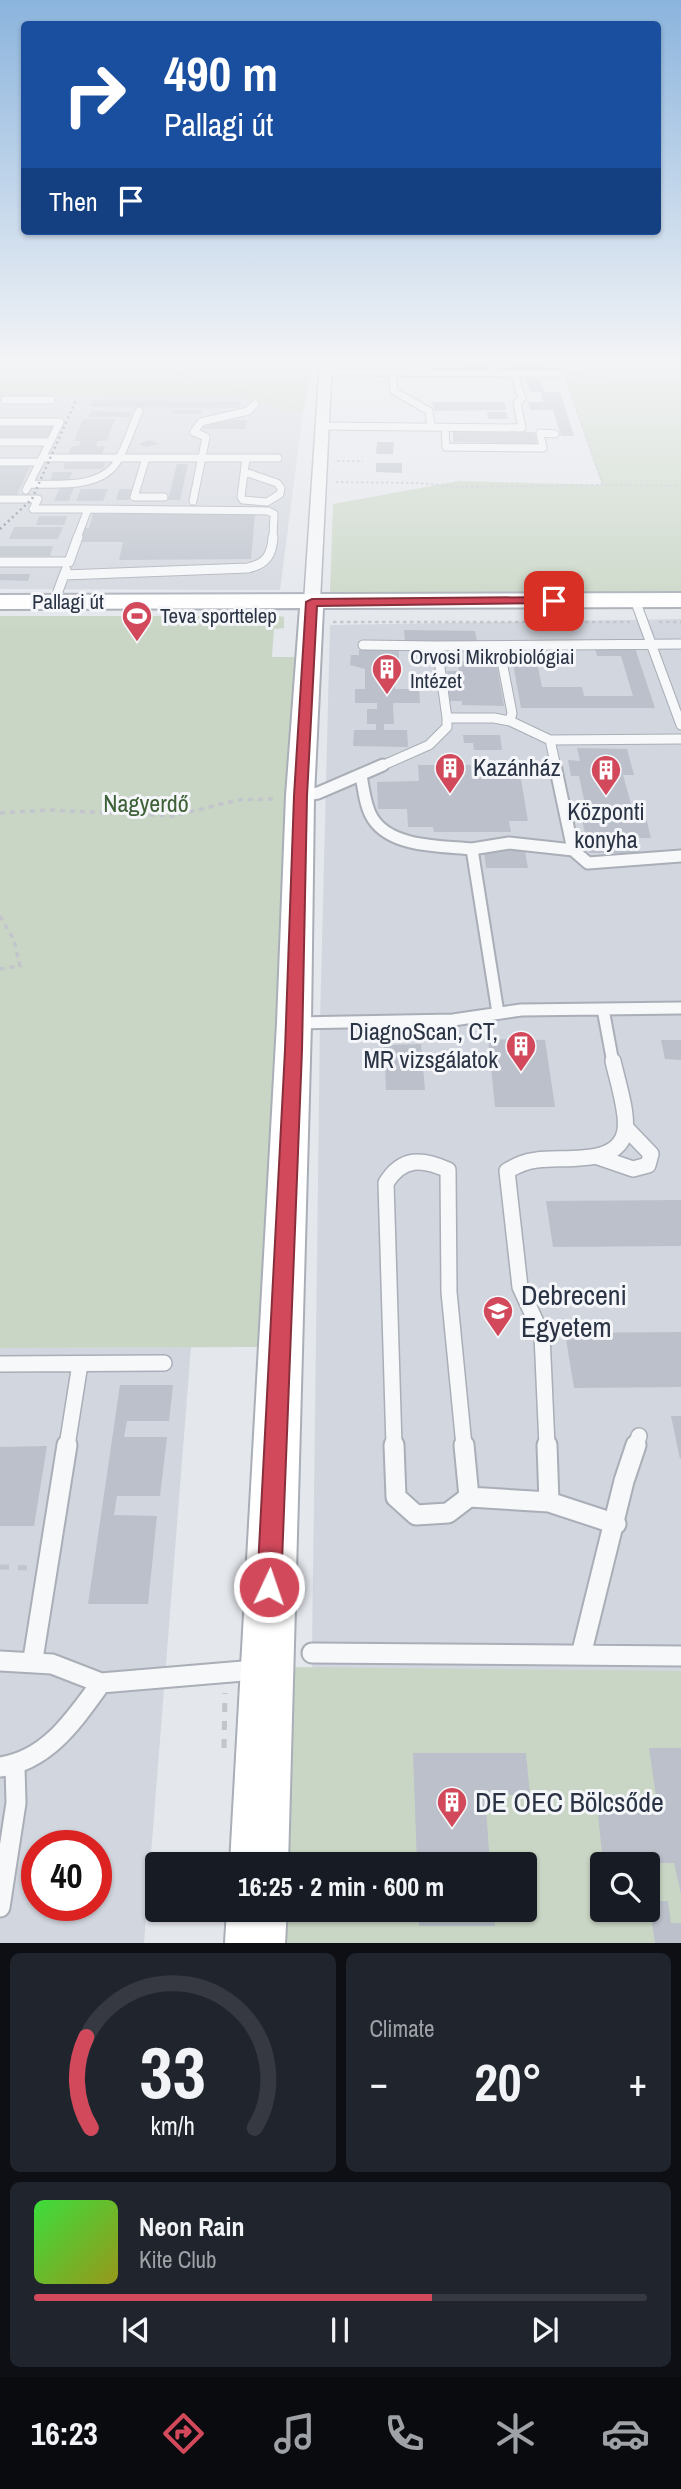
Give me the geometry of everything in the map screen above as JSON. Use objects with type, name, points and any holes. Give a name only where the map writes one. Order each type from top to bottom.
[{"type":"street","points":[[259,1852],[294,1023],[290,797],[311,609],[319,452]]},
{"type":"street","name":"Pallagi út","points":[[0,602],[311,609],[640,611],[681,600]]},
{"type":"street","points":[[256,1943],[257,1922]]},
{"type":"lane","points":[[22,499],[45,452]]},
{"type":"lane","points":[[29,484],[60,484],[94,478],[111,469],[122,452]]},
{"type":"lane","points":[[193,501],[203,452]]},
{"type":"lane","points":[[0,462],[119,458],[278,458]]},
{"type":"lane","points":[[146,458],[134,497],[164,497]]},
{"type":"lane","points":[[245,472],[277,484],[281,488],[280,494],[267,502],[243,500],[241,497],[246,458]]},
{"type":"lane","points":[[23,519],[38,499],[60,484]]},
{"type":"lane","points":[[0,499],[38,499]]},
{"type":"lane","points":[[33,509],[268,511],[274,514],[271,556],[263,565],[248,568],[64,575]]},
{"type":"lane","points":[[54,602],[88,509]]},
{"type":"lane","points":[[0,562],[69,562]]},
{"type":"lane","points":[[640,611],[681,725]]},
{"type":"lane","points":[[363,645],[681,644]]},
{"type":"lane","points":[[290,797],[318,793],[361,776],[429,745],[447,727],[437,646]]},
{"type":"lane","points":[[499,646],[512,713],[510,722]]},
{"type":"lane","points":[[447,718],[494,718],[510,722],[550,740],[681,739]]},
{"type":"lane","points":[[550,740],[573,850]]},
{"type":"lane","points":[[361,776],[374,820],[387,832],[410,841],[472,849],[483,844],[508,843],[573,850],[589,863],[681,856]]},
{"type":"lane","points":[[472,849],[498,1013]]},
{"type":"lane","points":[[598,1157],[620,1147],[626,1139],[603,1009]]},
{"type":"lane","points":[[294,1023],[453,1020],[521,1010],[681,1009]]},
{"type":"lane","points":[[549,1502],[542,1335],[520,1287],[507,1171],[516,1162],[529,1159],[598,1157],[633,1169],[648,1165],[651,1154],[626,1128]]},
{"type":"lane","points":[[469,1497],[449,1292],[448,1170],[433,1163],[412,1160],[393,1169],[386,1183],[396,1497],[416,1515],[448,1513],[469,1497],[549,1502],[616,1524]]},
{"type":"lane","points":[[0,1364],[164,1363]]},
{"type":"lane","points":[[33,1659],[80,1364]]},
{"type":"lane","points":[[581,1656],[616,1524],[624,1481],[639,1436]]},
{"type":"lane","points":[[312,1653],[681,1656]]},
{"type":"lane","points":[[0,1661],[33,1659],[68,1667],[101,1683],[226,1670],[266,1670]]},
{"type":"lane","points":[[0,1907],[16,1803],[7,1767],[44,1751],[68,1728],[101,1683]]},
{"type":"path","points":[[590,452],[603,485]]},
{"type":"path","points":[[319,460],[363,461]]},
{"type":"path","points":[[318,482],[418,483],[457,487],[681,486]]},
{"type":"path","points":[[311,609],[321,616],[321,622],[640,611],[681,622]]},
{"type":"path","points":[[0,813],[48,810],[173,816],[238,800],[290,797]]},
{"type":"path","points":[[0,916],[9,928],[19,951],[20,966],[0,970]]},
{"type":"path","points":[[0,1567],[48,1568]]},
{"type":"shaded area","points":[[0,452],[298,452],[280,590],[0,589]]},
{"type":"shaded area","name":"Debreceni Egyetem","points":[[681,619],[681,1943],[537,1912],[537,1852],[316,1852],[312,1653],[320,1023],[330,625]]},
{"type":"shaded area","points":[[191,1347],[151,1852],[145,1852],[144,1943],[0,1943],[0,1348]]},
{"type":"green space","points":[[590,452],[681,452],[681,593],[330,592],[333,504],[459,481],[602,485]]},
{"type":"green space","name":"Nagyerdő","points":[[0,616],[279,616],[284,617],[284,628],[274,629],[272,657],[301,657],[263,1347],[0,1348]]},
{"type":"green space","points":[[283,1667],[681,1671],[681,1943],[278,1943],[278,1922],[537,1922],[537,1852],[279,1852]]},
{"type":"building","points":[[69,452],[103,452],[102,455],[68,455]]},
{"type":"building","points":[[376,452],[393,452],[393,454],[376,454]]},
{"type":"building","points":[[65,463],[105,463],[103,469],[63,469]]},
{"type":"building","points":[[376,463],[402,463],[402,473],[376,472]]},
{"type":"building","points":[[177,464],[188,464],[180,500],[168,500]]},
{"type":"building","points":[[0,465],[31,465],[17,495],[0,495]]},
{"type":"building","points":[[53,472],[72,472],[69,481],[50,481]]},
{"type":"building","points":[[60,487],[74,487],[69,501],[54,501]]},
{"type":"building","points":[[81,489],[108,489],[103,501],[76,501]]},
{"type":"building","points":[[119,489],[132,489],[129,500],[116,500]]},
{"type":"building","points":[[255,513],[251,559],[119,560],[123,542],[79,542],[84,528],[89,528],[93,514]]},
{"type":"building","points":[[39,516],[67,516],[64,525],[36,525]]},
{"type":"building","points":[[14,527],[63,527],[58,539],[9,539]]},
{"type":"building","points":[[0,546],[53,546],[50,556],[0,556]]},
{"type":"building","points":[[0,574],[30,574],[28,581],[0,580]]},
{"type":"building","points":[[404,630],[475,631],[477,641],[405,641]]},
{"type":"building","points":[[595,648],[635,648],[655,708],[521,708],[511,653],[535,653],[542,687],[582,687],[584,696],[633,696],[621,656],[597,656]]},
{"type":"building","name":"Orvosi Mikrobiológiai Intézet","points":[[359,650],[399,650],[399,669],[395,668],[395,689],[419,689],[420,703],[393,703],[394,724],[384,724],[384,730],[407,730],[408,747],[353,746],[354,730],[376,730],[376,724],[367,724],[367,709],[377,709],[377,703],[355,703],[355,689],[365,689],[365,669],[350,665],[351,655],[359,655]]},
{"type":"building","points":[[457,661],[496,661],[504,706],[462,705],[462,701],[450,701],[447,671],[459,671]]},
{"type":"building","points":[[463,735],[500,735],[502,750],[474,750],[473,743],[464,743]]},
{"type":"building","name":"Központi konyha","points":[[577,748],[627,749],[634,775],[623,775],[635,818],[646,818],[651,838],[636,838],[640,853],[589,853],[582,819],[588,819],[579,776],[571,776],[568,760],[580,761]]},
{"type":"building","name":"Kazánház","points":[[418,765],[471,765],[472,774],[520,774],[528,821],[509,821],[511,832],[434,832],[433,827],[408,827],[407,809],[378,809],[377,782],[419,781]]},
{"type":"building","points":[[484,851],[525,851],[528,868],[486,868]]},
{"type":"building","name":"DiagnoScan, CT, MR vizsgálatok","points":[[488,1039],[545,1040],[555,1107],[495,1107]]},
{"type":"building","points":[[661,1040],[681,1040],[681,1060],[665,1059]]},
{"type":"building","points":[[421,1044],[425,1090],[386,1090],[384,1045]]},
{"type":"building","points":[[681,1200],[681,1246],[553,1247],[546,1201]]},
{"type":"building","points":[[681,1332],[681,1387],[574,1388],[565,1333]]},
{"type":"building","points":[[120,1385],[173,1385],[169,1421],[127,1421],[124,1437],[167,1437],[160,1496],[117,1496],[114,1515],[157,1516],[148,1604],[88,1604]]},
{"type":"building","points":[[671,1416],[681,1416],[680,1459]]},
{"type":"building","points":[[47,1446],[34,1526],[0,1526],[0,1447]]},
{"type":"building","points":[[649,1748],[681,1748],[681,1894],[674,1863],[660,1863],[660,1852],[602,1852],[596,1795],[656,1796]]},
{"type":"building","name":"DE OEC Bölcsőde","points":[[413,1753],[526,1753],[530,1795],[485,1795],[489,1852],[417,1852]]},
{"type":"building","points":[[660,1901],[668,1901],[671,1923],[681,1923],[681,1943],[655,1943],[652,1922],[660,1922]]},
{"type":"building","points":[[419,1922],[495,1922],[495,1926],[419,1926]]},
{"type":"railway","points":[[0,529],[32,499],[53,452]]},
{"type":"place","name":"Teva sporttelep","points":[[137,643]]},
{"type":"place","name":"Orvosi Mikrobiológiai Intézet","points":[[387,696]]},
{"type":"place","name":"Kazánház","points":[[450,795]]},
{"type":"place","name":"Központi konyha","points":[[606,797]]},
{"type":"place","name":"DiagnoScan, CT, MR vizsgálatok","points":[[521,1073]]},
{"type":"place","name":"Debreceni Egyetem","points":[[498,1338]]},
{"type":"place","name":"DE OEC Bölcsőde","points":[[452,1829]]},
{"type":"route","points":[[269,1587],[293,1050],[300,796],[312,602],[554,601]]}]
